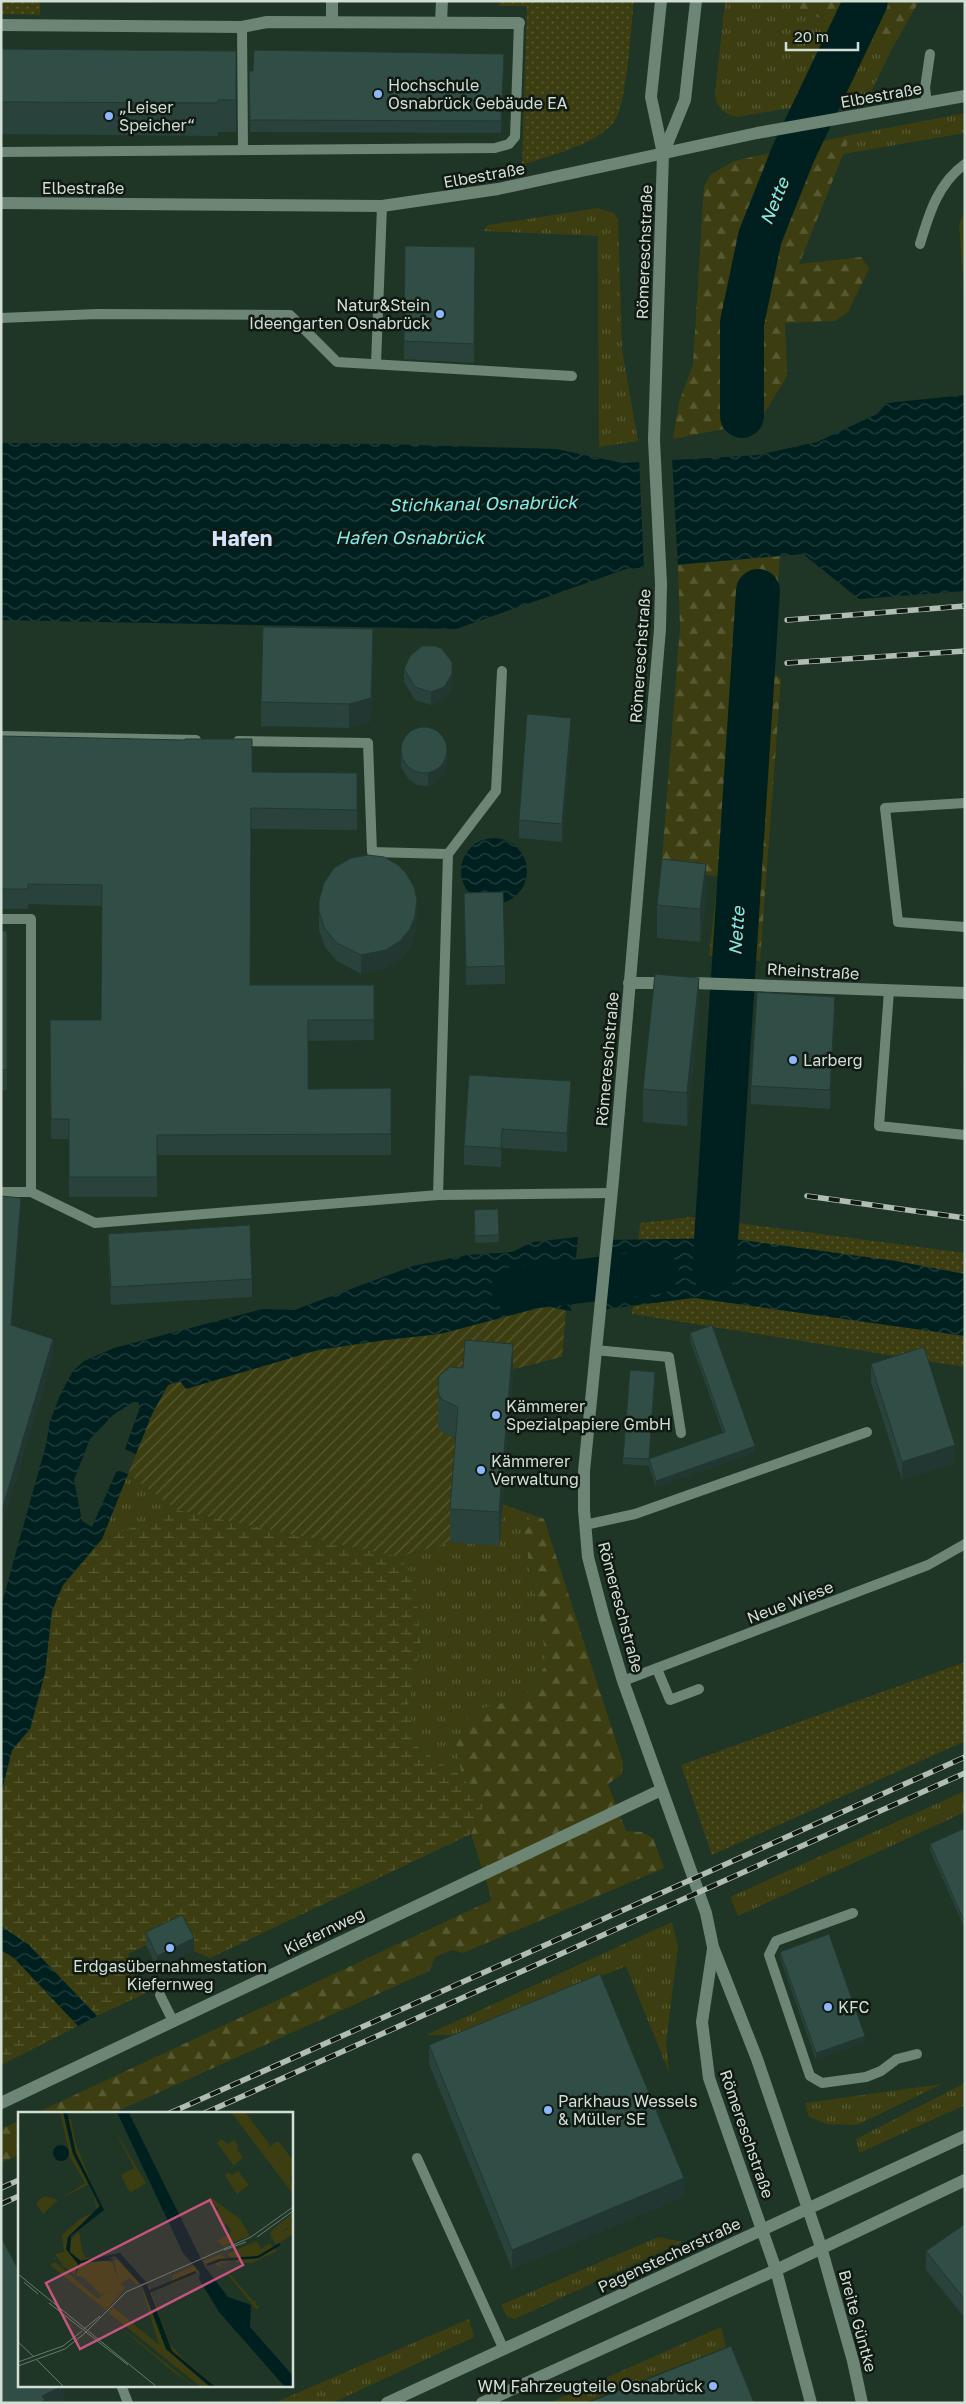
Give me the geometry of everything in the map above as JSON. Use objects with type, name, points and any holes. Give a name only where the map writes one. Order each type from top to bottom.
[{"type":"main road","points":[[332,1],[332,22]]},
{"type":"main road","points":[[441,22],[442,1]]},
{"type":"main road","name":"Römereschstraße","points":[[661,1],[651,97],[663,154],[654,440],[661,584],[660,629],[612,1193],[584,1472],[585,1525],[588,1558],[623,1681],[706,1913],[714,1947],[757,2059],[821,2247]]},
{"type":"main road","name":"Römereschstraße","points":[[663,154],[685,100],[696,1]]},
{"type":"main road","points":[[1,25],[242,27],[267,22],[518,23]]},
{"type":"main road","name":"Elbestraße","points":[[1,203],[382,206],[498,189],[757,134],[965,96]]},
{"type":"main road","name":"Rheinstraße","points":[[629,983],[762,985],[965,993]]},
{"type":"main road","name":"Kiefernweg","points":[[1,2104],[661,1790]]},
{"type":"main road","name":"Römereschstraße","points":[[714,1947],[702,2022],[708,2078],[763,2228],[776,2270]]},
{"type":"main road","name":"Pagenstecherstraße","points":[[387,2403],[965,2136]]},
{"type":"main road","points":[[482,2403],[776,2270],[965,2180]]},
{"type":"main road","name":"Breite Güntke","points":[[821,2247],[853,2361],[862,2403]]},
{"type":"main road","points":[[776,2270],[811,2403]]},
{"type":"lane","points":[[1,152],[495,148],[509,144],[515,137],[518,23]]},
{"type":"lane","points":[[242,27],[243,150]]},
{"type":"lane","points":[[927,103],[925,88],[930,54]]},
{"type":"lane","points":[[920,244],[932,204],[953,172],[965,164]]},
{"type":"lane","points":[[376,364],[382,206]]},
{"type":"lane","points":[[1,318],[97,314],[290,315],[337,362],[572,376]]},
{"type":"lane","points":[[438,1195],[448,854],[496,791],[502,671]]},
{"type":"lane","points":[[1,736],[210,740]]},
{"type":"lane","points":[[230,740],[368,743],[372,852],[448,854]]},
{"type":"lane","points":[[965,803],[885,808],[898,922],[965,927]]},
{"type":"lane","points":[[1,919],[31,920],[31,1192]]},
{"type":"lane","points":[[889,991],[879,1126],[965,1134]]},
{"type":"lane","points":[[1,1192],[31,1192],[95,1223],[438,1195],[612,1193]]},
{"type":"lane","points":[[595,1350],[668,1357],[681,1433]]},
{"type":"lane","points":[[585,1525],[635,1514],[867,1432]]},
{"type":"lane","name":"Neue Wiese","points":[[623,1681],[928,1565],[965,1544]]},
{"type":"lane","points":[[657,1669],[670,1700],[700,1690]]},
{"type":"lane","points":[[852,1913],[776,1941],[769,1955],[810,2076],[822,2083],[866,2078],[881,2071],[897,2059],[917,2054]]},
{"type":"lane","points":[[160,1995],[173,2021]]},
{"type":"lane","points":[[417,2158],[504,2350]]},
{"type":"lane","points":[[121,2386],[128,2403]]},
{"type":"green space","points":[[1,1],[40,1],[40,15],[1,14]]},
{"type":"green space","points":[[499,1],[634,1],[628,64],[622,100],[614,122],[606,130],[585,143],[522,165],[527,6],[499,6]]},
{"type":"green space","points":[[725,1],[802,1],[799,9],[892,49],[870,94],[737,117],[721,109],[717,103],[715,93]]},
{"type":"green space","points":[[802,1],[919,1],[892,49],[799,9]]},
{"type":"green space","points":[[965,113],[965,133],[843,154],[851,135]]},
{"type":"green space","points":[[851,135],[799,264],[861,257],[869,269],[848,312],[835,321],[785,323],[787,376],[759,422],[673,439],[679,402],[693,365],[704,186],[710,175],[734,161]]},
{"type":"green space","points":[[598,208],[614,213],[618,220],[622,350],[638,441],[599,447],[598,236],[483,231],[488,225]]},
{"type":"green space","points":[[965,212],[965,304],[959,224]]},
{"type":"green space","points":[[780,556],[771,672],[781,679],[760,961],[709,956],[718,876],[661,872],[680,627],[678,565]]},
{"type":"green space","points":[[692,1217],[965,1253],[965,1367],[632,1314],[640,1223]]},
{"type":"green space","points":[[546,1306],[566,1311],[562,1357],[510,1370],[459,1436],[450,1542],[400,1557],[177,1510],[128,1474],[152,1414],[168,1385],[318,1350],[440,1334]]},
{"type":"green space","points":[[128,1474],[177,1510],[102,1539]]},
{"type":"green space","points":[[503,1504],[532,1515],[523,1528],[547,1663],[526,1696],[471,1712],[456,1744],[462,1776],[419,1750],[408,1707],[421,1646],[415,1581],[400,1557],[450,1542],[499,1545]]},
{"type":"green space","points":[[177,1510],[400,1557],[415,1581],[421,1646],[408,1707],[419,1750],[462,1776],[483,1806],[471,1834],[210,1958],[194,1951],[182,1928],[128,1954],[146,1993],[97,2016],[29,1945],[1,1926],[1,1794],[12,1750],[30,1729],[45,1673],[51,1611],[63,1585],[102,1539]]},
{"type":"green space","points":[[532,1515],[544,1519],[623,1763],[622,1774],[608,1784],[626,1831],[641,1832],[653,1838],[664,1868],[463,1953],[452,1950],[435,1957],[429,1971],[115,2112],[38,2112],[492,1900],[471,1834],[482,1806],[462,1776],[456,1744],[471,1712],[526,1696],[547,1663],[523,1528]]},
{"type":"green space","points":[[965,1662],[965,1741],[712,1855],[681,1765]]},
{"type":"green space","points":[[965,1791],[965,1812],[738,1916],[730,1897]]},
{"type":"green space","points":[[672,1922],[678,1947],[666,2042],[669,2072],[626,1966],[454,2035],[426,2035]]},
{"type":"green space","points":[[1,1950],[15,1959],[78,2026],[1,2065]]},
{"type":"green space","points":[[965,2083],[965,2105],[859,2153],[856,2139]]},
{"type":"green space","points":[[942,2084],[857,2125],[827,2124],[809,2117],[805,2103]]},
{"type":"green space","points":[[18,2121],[18,2155],[1,2163],[1,2129]]},
{"type":"green space","points":[[658,2237],[682,2242],[515,2319],[507,2317],[501,2305]]},
{"type":"green space","points":[[469,2319],[474,2337],[332,2403],[274,2403]]},
{"type":"green space","points":[[721,2327],[726,2347],[584,2403],[549,2403]]},
{"type":"water","name":"Hafen Osnabrück","points":[[965,395],[965,591],[859,599],[803,554],[626,569],[456,629],[1,620],[1,443],[382,444],[556,449],[622,463],[758,455],[817,442],[877,414],[887,403]]},
{"type":"water","points":[[488,838],[500,838],[518,847],[525,858],[527,871],[525,884],[518,895],[507,902],[488,904],[475,899],[466,890],[461,877],[461,865],[466,852],[475,843]]},
{"type":"water","points":[[578,1237],[571,1311],[546,1306],[440,1334],[318,1350],[186,1389],[180,1381],[168,1385],[152,1414],[136,1454],[125,1449],[140,1407],[138,1402],[133,1402],[113,1415],[90,1439],[74,1480],[82,1521],[92,1527],[117,1470],[128,1474],[102,1539],[63,1585],[52,1611],[45,1673],[30,1729],[12,1750],[1,1794],[1,1606],[46,1445],[50,1421],[61,1393],[73,1371],[84,1361],[114,1348],[263,1309],[294,1310],[413,1266],[467,1255],[512,1252],[533,1242]]},
{"type":"water","points":[[727,1238],[896,1261],[965,1274],[965,1336],[694,1298],[599,1310],[607,1240]]},
{"type":"water","points":[[1,1926],[29,1945],[97,2016],[78,2026],[15,1959],[1,1950]]},
{"type":"pier","points":[[672,457],[678,567],[644,570],[639,459]]},
{"type":"building","points":[[1,49],[236,51],[236,100],[218,100],[218,103],[1,102]]},
{"type":"building","name":"Hochschule Osnabrück Gebäude EA","points":[[254,50],[504,54],[501,121],[250,120],[249,71],[253,71]]},
{"type":"building","name":"Natur&Stein Ideengarten Osnabrück","points":[[405,246],[475,247],[474,344],[404,341]]},
{"type":"building","points":[[263,627],[373,629],[371,698],[349,704],[261,702]]},
{"type":"building","points":[[422,646],[441,648],[452,662],[452,674],[444,687],[431,692],[415,687],[404,669],[410,656]]},
{"type":"building","points":[[527,714],[571,718],[562,824],[519,820]]},
{"type":"building","points":[[424,727],[437,731],[443,737],[447,750],[443,763],[437,769],[424,773],[411,769],[405,763],[401,750],[405,737],[411,731]]},
{"type":"building","points":[[1,736],[185,740],[252,739],[252,772],[357,773],[357,810],[251,808],[250,985],[374,985],[374,1020],[308,1020],[308,1089],[391,1088],[391,1134],[157,1135],[157,1177],[69,1177],[69,1119],[51,1119],[50,1020],[101,1020],[102,885],[28,884],[28,889],[1,889]]},
{"type":"building","points":[[368,855],[384,857],[398,865],[406,873],[414,887],[417,900],[415,916],[410,929],[400,941],[386,950],[361,955],[337,943],[325,929],[319,912],[319,900],[324,883],[334,868],[351,858]]},
{"type":"building","points":[[662,859],[706,864],[700,909],[657,905]]},
{"type":"building","points":[[503,892],[505,966],[466,967],[464,893]]},
{"type":"building","points":[[1,931],[7,931],[7,1070],[1,1070]]},
{"type":"building","points":[[655,974],[699,978],[687,1093],[643,1089]]},
{"type":"building","name":"Larberg","points":[[757,992],[835,997],[830,1090],[751,1086]]},
{"type":"building","points":[[965,1036],[965,1062],[963,1062]]},
{"type":"building","points":[[469,1075],[571,1081],[567,1133],[502,1129],[501,1148],[464,1146]]},
{"type":"building","points":[[1,1196],[21,1198],[11,1325],[53,1339],[1,1513]]},
{"type":"building","points":[[498,1209],[499,1235],[475,1236],[474,1210]]},
{"type":"building","points":[[250,1225],[252,1279],[111,1287],[108,1234]]},
{"type":"building","points":[[712,1325],[755,1446],[656,1481],[649,1459],[725,1432],[690,1333]]},
{"type":"building","name":"Kämmerer Verwaltung","points":[[465,1340],[513,1344],[499,1512],[450,1509],[458,1407],[441,1399],[438,1392],[439,1376],[450,1367],[463,1368]]},
{"type":"building","points":[[924,1347],[955,1445],[902,1462],[871,1364]]},
{"type":"building","points":[[630,1370],[655,1372],[649,1459],[623,1458]]},
{"type":"building","points":[[965,1828],[965,1923],[930,1844]]},
{"type":"building","points":[[182,1915],[194,1938],[157,1956],[146,1932]]},
{"type":"building","points":[[829,1934],[865,2036],[816,2053],[780,1952]]},
{"type":"building","name":"Parkhaus Wessels & Müller SE","points":[[600,1974],[684,2178],[512,2250],[429,2045]]},
{"type":"building","points":[[965,2224],[965,2300],[926,2251]]},
{"type":"building","points":[[1,2237],[18,2269],[18,2386],[60,2386],[42,2396],[45,2400],[40,2403],[1,2403]]},
{"type":"building","points":[[731,2346],[754,2403],[587,2403]]},
{"type":"waterway","name":"Nette","points":[[742,416],[742,323],[760,237],[793,154],[866,1]]},
{"type":"waterway","name":"Nette","points":[[714,1271],[758,591]]},
{"type":"waterway","points":[[513,1289],[657,1272]]},
{"type":"railway","points":[[787,620],[965,606]]},
{"type":"railway","points":[[787,663],[965,651]]},
{"type":"railway","points":[[807,1196],[965,1218]]},
{"type":"railway","points":[[172,2112],[965,1757]]},
{"type":"railway","points":[[207,2112],[965,1773]]},
{"type":"railway","points":[[1,2188],[18,2180]]},
{"type":"railway","points":[[1,2204],[18,2196]]},
{"type":"place","name":"Hochschule Osnabrück Gebäude EA","points":[[378,94]]},
{"type":"place","name":"„Leiser Speicher“","points":[[109,116]]},
{"type":"place","name":"Natur&Stein Ideengarten Osnabrück","points":[[440,314]]},
{"type":"place","name":"Larberg","points":[[793,1060]]},
{"type":"place","name":"Kämmerer Spezialpapiere GmbH","points":[[496,1415]]},
{"type":"place","name":"Kämmerer Verwaltung","points":[[481,1470]]},
{"type":"place","name":"Erdgasübernahmestation Kiefernweg","points":[[170,1948]]},
{"type":"place","name":"KFC","points":[[828,2007]]},
{"type":"place","name":"Parkhaus Wessels & Müller SE","points":[[548,2110]]},
{"type":"place","name":"WM Fahrzeugteile Osnabrück","points":[[713,2386]]},
{"type":"district","name":"Hafen","points":[[242,538]]},
{"type":"water label","name":"Stichkanal Osnabrück","points":[[483,503]]}]
